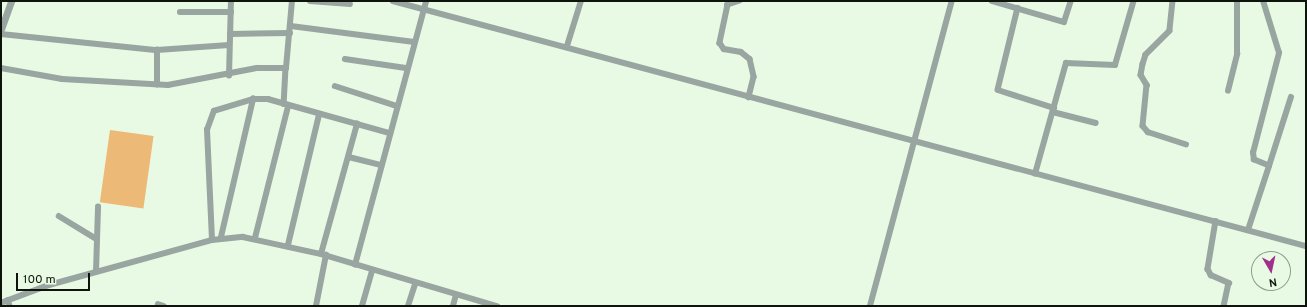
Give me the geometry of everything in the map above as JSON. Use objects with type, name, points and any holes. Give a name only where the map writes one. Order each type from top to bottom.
[{"type":"street","points":[[1,29],[11,1]]},
{"type":"street","points":[[229,76],[231,1]]},
{"type":"street","points":[[255,238],[286,106],[286,68],[291,26],[292,1]]},
{"type":"street","points":[[310,1],[350,4]]},
{"type":"street","points":[[394,1],[567,46],[749,97],[915,140],[1035,174],[1306,246]]},
{"type":"street","points":[[355,265],[426,1]]},
{"type":"street","points":[[567,46],[581,1]]},
{"type":"street","points":[[740,1],[728,5],[720,43],[724,49],[741,52],[750,59],[754,77],[749,97]]},
{"type":"street","points":[[870,306],[952,1]]},
{"type":"street","points":[[992,1],[1064,22],[1071,1]]},
{"type":"street","points":[[1173,1],[1170,31],[1146,55],[1143,64],[1141,75],[1147,85],[1143,126],[1148,132],[1186,144]]},
{"type":"street","points":[[1228,91],[1237,54],[1237,1]]},
{"type":"street","points":[[1263,1],[1280,53],[1253,153],[1254,160],[1269,166]]},
{"type":"street","points":[[1035,174],[1068,61],[1110,68],[1115,65],[1133,3]]},
{"type":"street","points":[[1018,8],[998,90],[1053,110],[1096,123]]},
{"type":"street","points":[[180,12],[231,12]]},
{"type":"street","points":[[291,26],[414,42]]},
{"type":"street","points":[[230,34],[290,33]]},
{"type":"street","points":[[1,34],[157,50],[229,46]]},
{"type":"street","points":[[157,50],[157,85]]},
{"type":"street","points":[[345,58],[407,68]]},
{"type":"street","points":[[1,68],[62,79],[157,85],[229,76],[257,68],[286,68]]},
{"type":"street","points":[[335,86],[397,106]]},
{"type":"street","points":[[1248,230],[1290,97]]},
{"type":"street","points":[[221,238],[253,99]]},
{"type":"street","points":[[212,240],[208,204],[208,120],[221,107],[253,99],[390,133]]},
{"type":"street","points":[[288,245],[319,115]]},
{"type":"street","points":[[316,306],[324,254],[357,124]]},
{"type":"street","points":[[349,158],[381,165]]},
{"type":"street","points":[[96,272],[95,238],[98,207]]},
{"type":"street","points":[[59,216],[95,238]]},
{"type":"street","points":[[1216,221],[1208,269],[1211,275],[1229,283],[1224,306]]},
{"type":"street","points":[[1,303],[9,303],[96,272],[212,240],[221,238],[255,238],[324,254],[415,284],[497,306]]},
{"type":"street","points":[[362,306],[372,270]]},
{"type":"street","points":[[408,306],[415,284]]},
{"type":"street","points":[[453,306],[456,295]]},
{"type":"street","points":[[158,304],[164,306]]},
{"type":"shaded area","points":[[110,130],[154,136],[143,208],[100,202]]}]
